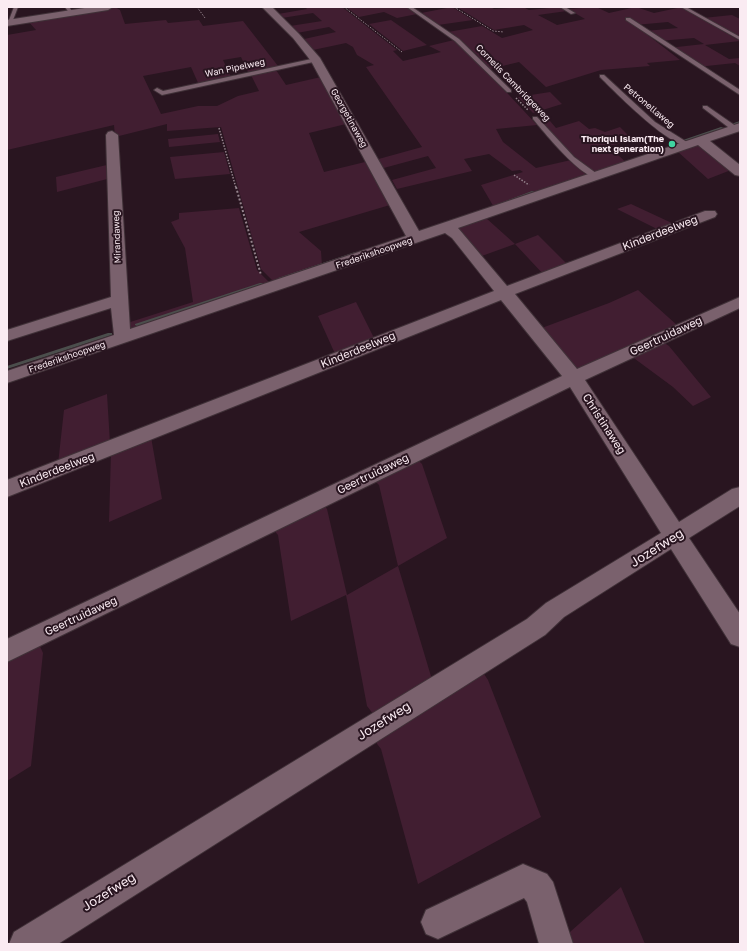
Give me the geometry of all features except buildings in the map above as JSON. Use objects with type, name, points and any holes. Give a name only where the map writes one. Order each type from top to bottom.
[{"type":"street","points":[[10,23],[69,10],[108,7]]},
{"type":"street","name":"Georgetinaweg","points":[[267,7],[296,36],[316,60],[412,233],[418,238]]},
{"type":"street","name":"Frederikshoopweg","points":[[7,377],[598,177],[738,128]]},
{"type":"street","name":"Mirandaweg","points":[[112,135],[119,300],[121,332],[124,337]]},
{"type":"street","points":[[694,143],[710,147],[740,172]]},
{"type":"street","name":"Kinderdeelweg","points":[[7,489],[504,292],[710,214]]},
{"type":"street","name":"Christinaweg","points":[[448,228],[457,235],[574,378],[740,636]]},
{"type":"street","points":[[7,336],[119,300]]},
{"type":"street","name":"Geertruidaweg","points":[[7,651],[574,378],[740,302]]},
{"type":"street","name":"Jozefweg","points":[[26,944],[536,627],[555,610],[677,536],[740,495]]},
{"type":"street","points":[[438,922],[523,880],[535,886],[542,894],[556,944]]},
{"type":"lane","points":[[10,23],[16,7]]},
{"type":"lane","name":"Cornelis Cambridgeweg","points":[[409,7],[463,45],[509,91]]},
{"type":"lane","points":[[562,7],[573,13]]},
{"type":"lane","points":[[683,7],[740,39]]},
{"type":"lane","points":[[628,19],[740,93]]},
{"type":"lane","name":"Wan Pipelweg","points":[[157,90],[162,93],[179,90],[316,60]]},
{"type":"lane","name":"Petronellaweg","points":[[602,76],[646,116],[674,138],[694,143]]},
{"type":"lane","points":[[705,107],[730,126],[738,128]]},
{"type":"lane","name":"Cornelis Cambridgeweg","points":[[535,118],[570,157],[589,173],[598,177]]},
{"type":"path","points":[[197,7],[205,18]]},
{"type":"path","points":[[344,7],[402,52]]},
{"type":"path","points":[[454,7],[493,30],[504,32]]},
{"type":"path","name":"Cornelis Cambridgeweg","points":[[509,91],[535,118]]},
{"type":"path","points":[[219,128],[266,289]]},
{"type":"shaded area","points":[[115,7],[120,10],[125,24],[166,20],[168,23],[199,20],[203,26],[243,21],[278,66],[248,72],[241,57],[223,60],[231,77],[199,85],[191,67],[143,76],[161,114],[198,106],[217,106],[238,96],[259,91],[251,75],[276,70],[286,85],[321,77],[346,124],[309,133],[324,172],[365,162],[390,205],[299,232],[321,251],[322,266],[274,282],[261,269],[221,127],[167,131],[167,124],[115,137],[114,125],[7,150],[7,35],[36,30],[28,21]]},
{"type":"shaded area","points":[[305,7],[342,7],[397,50],[393,51],[403,61],[441,52],[429,46],[454,40],[469,52],[537,125],[496,129],[503,142],[536,168],[571,160],[587,175],[495,209],[481,185],[523,172],[520,170],[512,171],[489,154],[464,159],[472,171],[397,189],[392,180],[436,168],[428,156],[380,169],[375,160],[422,147],[366,67],[374,65],[357,55],[353,47],[346,43],[313,50],[304,39],[336,32],[329,27],[297,33],[290,26],[322,21],[313,13],[282,18],[278,14],[307,9]]},
{"type":"shaded area","points":[[346,7],[407,7],[417,14],[397,18],[384,12],[359,17]]},
{"type":"shaded area","points":[[452,7],[473,20],[438,25],[421,13]]},
{"type":"shaded area","points":[[457,7],[491,7],[494,9],[523,7],[529,10],[559,7],[567,11],[538,15],[557,25],[585,19],[568,9],[596,7],[609,13],[636,7],[654,13],[682,7],[740,41],[705,45],[729,59],[740,58],[740,66],[735,63],[697,67],[668,48],[704,44],[694,38],[659,41],[645,31],[678,28],[668,22],[635,25],[680,60],[647,63],[650,66],[601,70],[546,87],[519,62],[490,69],[476,54],[448,32],[482,26],[502,38],[533,30],[524,25],[494,30]]},
{"type":"shaded area","points":[[732,15],[740,19],[740,37],[703,18]]},
{"type":"shaded area","points":[[391,20],[427,45],[403,51],[369,24]]},
{"type":"shaded area","points":[[550,92],[562,104],[533,113],[518,97]]},
{"type":"shaded area","points":[[550,121],[556,128],[579,121],[589,129],[595,128],[605,132],[620,127],[634,141],[608,146],[628,164],[605,172],[598,173],[591,171],[576,160],[542,122]]},
{"type":"shaded area","points":[[218,134],[220,142],[169,147],[168,139]]},
{"type":"shaded area","points":[[696,145],[731,170],[708,179],[677,151]]},
{"type":"shaded area","points":[[224,152],[230,174],[175,179],[170,157]]},
{"type":"shaded area","points":[[111,164],[111,178],[57,192],[56,177]]},
{"type":"shaded area","points":[[631,204],[674,224],[659,230],[617,209]]},
{"type":"shaded area","points":[[239,208],[257,270],[270,283],[129,331],[124,324],[193,302],[185,248],[171,222],[179,219],[179,213]]},
{"type":"shaded area","points":[[486,218],[515,244],[479,257],[456,229]]},
{"type":"shaded area","points":[[538,235],[568,265],[544,275],[515,244]]},
{"type":"shaded area","points":[[638,290],[678,326],[574,371],[539,329],[609,303]]},
{"type":"shaded area","points":[[356,302],[375,340],[336,356],[318,316]]},
{"type":"shaded area","points":[[663,342],[669,346],[711,397],[693,406],[673,387],[631,356]]},
{"type":"shaded area","points":[[107,394],[110,443],[58,464],[64,410]]},
{"type":"shaded area","points":[[151,437],[162,499],[109,522],[111,452]]},
{"type":"shaded area","points":[[415,457],[422,464],[447,538],[398,566],[379,485],[372,478]]},
{"type":"shaded area","points":[[321,502],[327,509],[347,595],[398,566],[433,683],[377,719],[367,706],[346,595],[291,621],[278,535],[272,528]]},
{"type":"shaded area","points":[[38,642],[43,653],[31,766],[7,781],[7,656]]},
{"type":"shaded area","points":[[480,668],[488,680],[541,817],[418,884],[381,749],[371,736]]},
{"type":"shaded area","points":[[621,887],[645,944],[563,944],[562,939]]},
{"type":"waterway","points":[[733,124],[740,122]]},
{"type":"waterway","points":[[685,140],[722,128]]},
{"type":"waterway","points":[[492,207],[533,192]]},
{"type":"waterway","points":[[280,278],[356,253]]},
{"type":"waterway","points":[[137,325],[261,284]]},
{"type":"waterway","points":[[7,368],[110,334]]},
{"type":"place","name":"Thoriqul Islam(The next generation)","points":[[672,144]]}]
